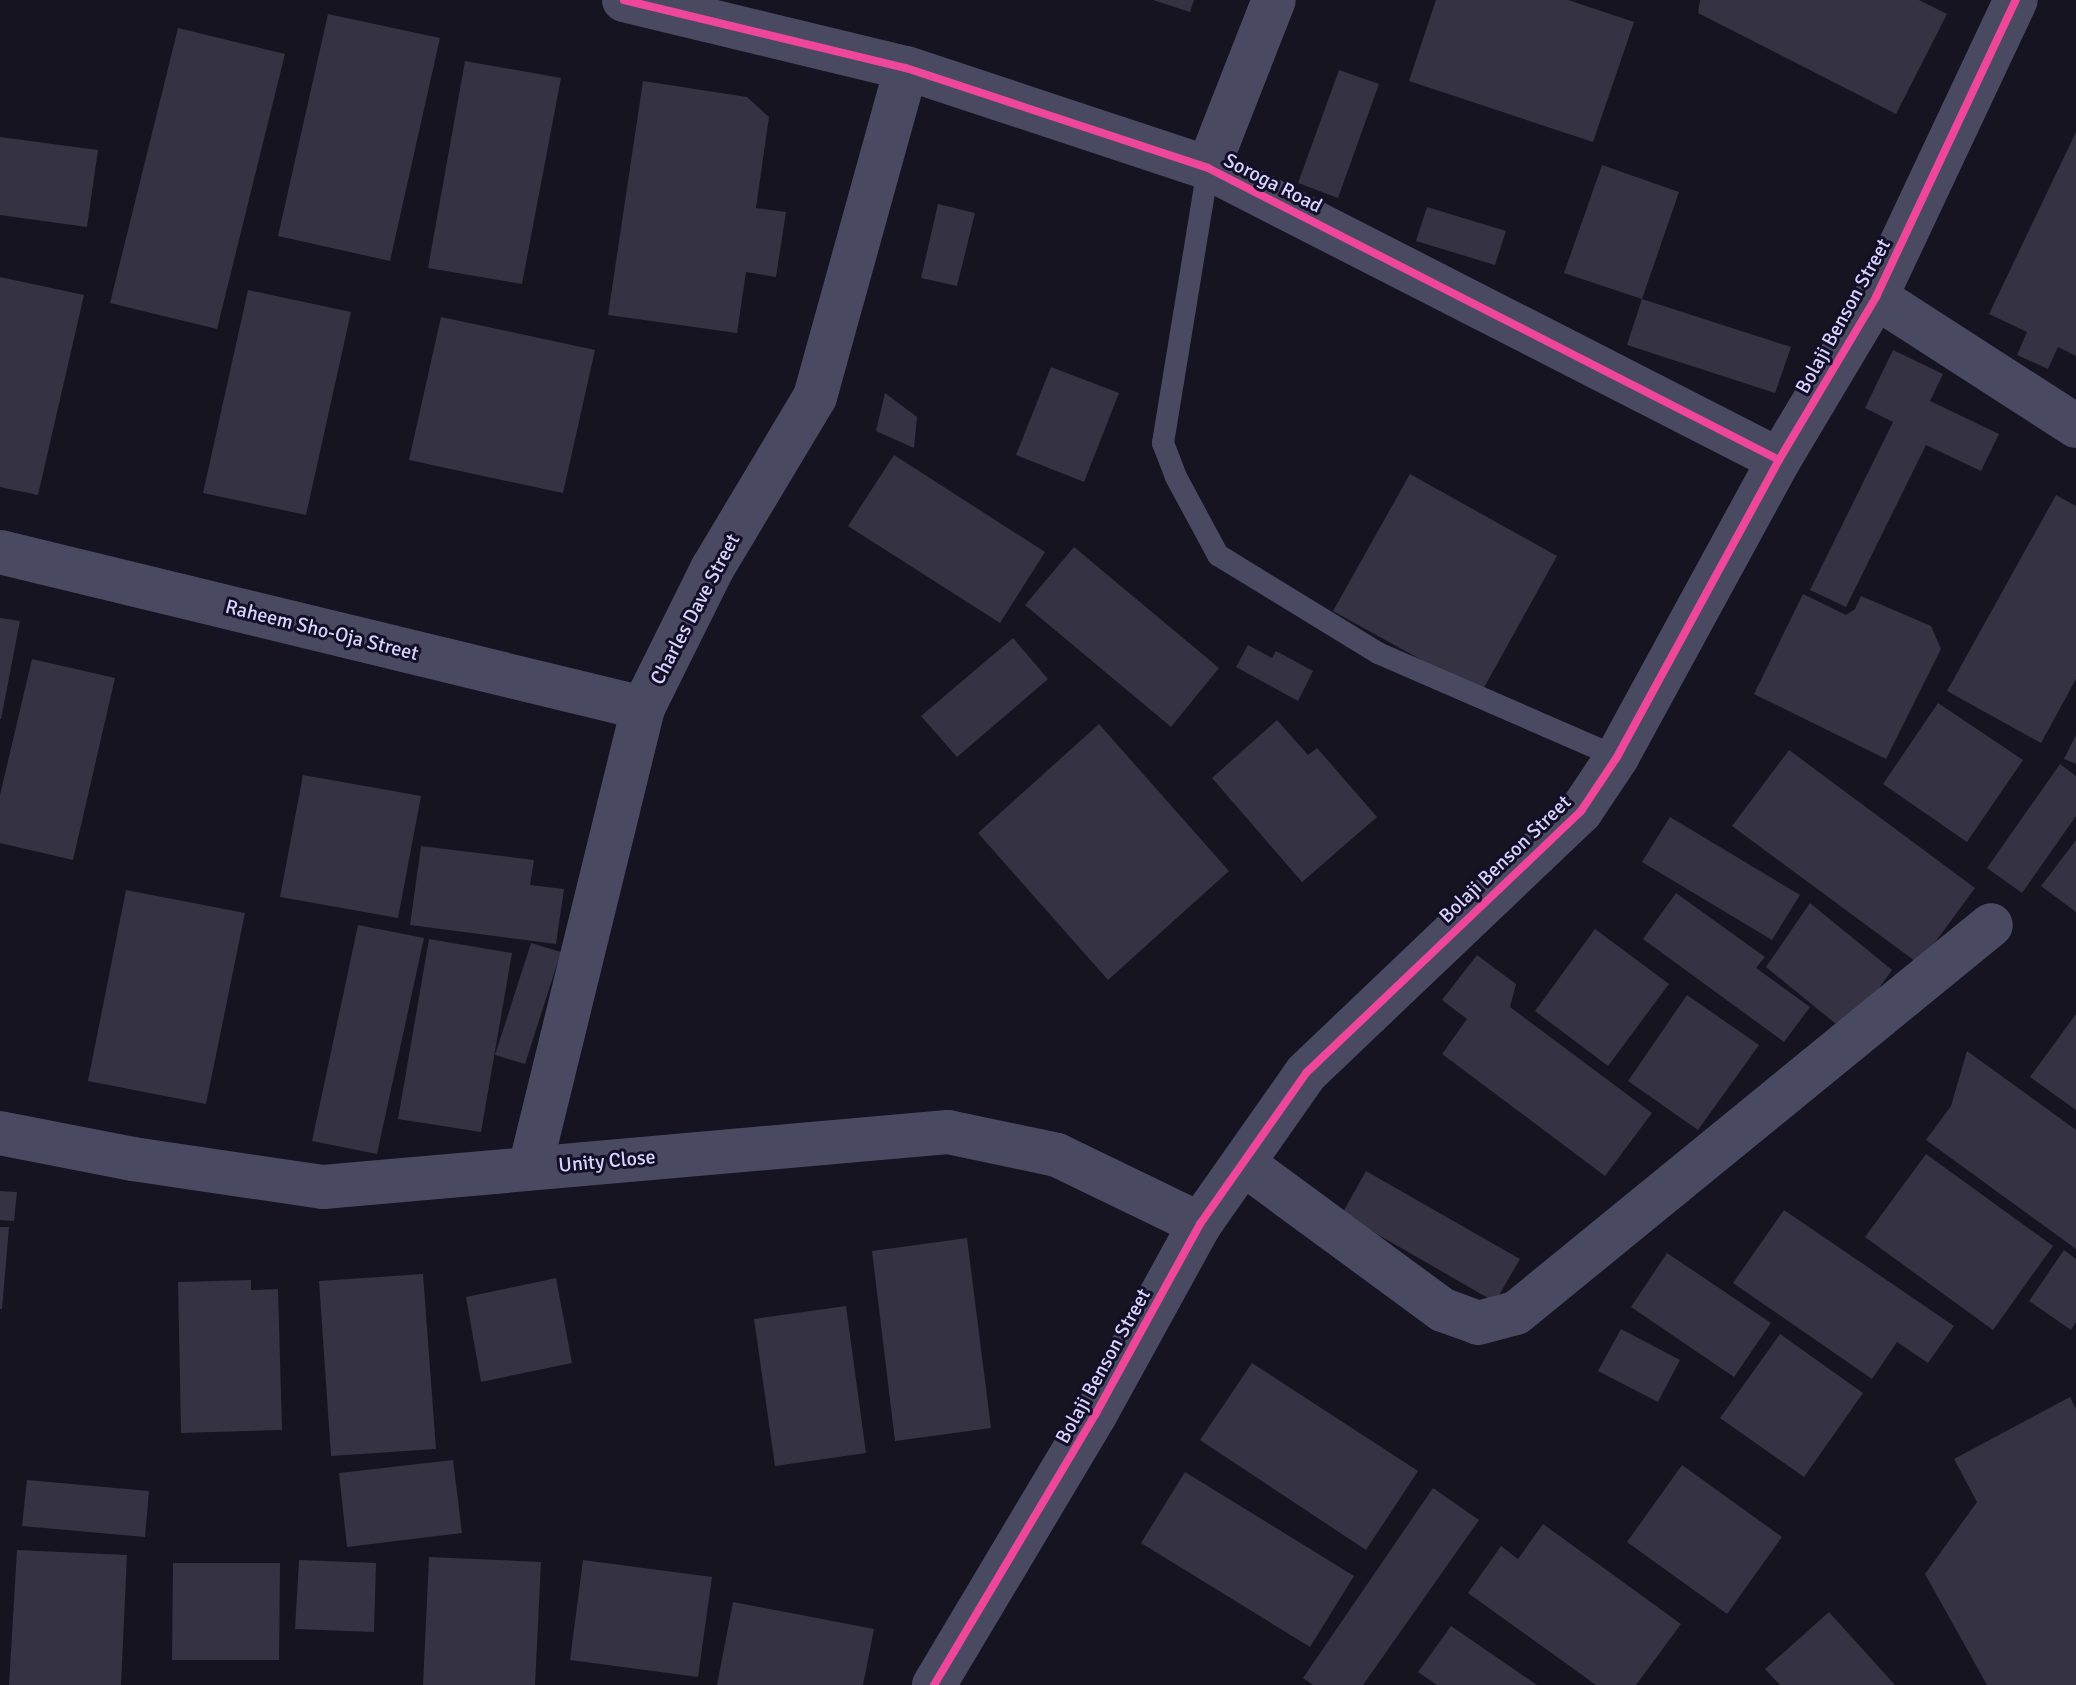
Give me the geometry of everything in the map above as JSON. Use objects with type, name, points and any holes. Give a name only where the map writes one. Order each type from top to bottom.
[{"type":"street","name":"Soroga Road","points":[[624,0],[906,68],[1208,168],[1779,460]]},
{"type":"street","points":[[1208,168],[1274,0]]},
{"type":"street","name":"Bolaji Benson Street","points":[[934,1685],[1095,1415],[1200,1224],[1306,1073],[1581,811],[1617,757],[1779,460],[1876,297],[2016,0]]},
{"type":"street","name":"Charles Dave Street","points":[[530,1168],[643,708],[712,569],[815,397],[906,68]]},
{"type":"street","points":[[1876,297],[2076,426]]},
{"type":"street","name":"Raheem Sho-Oja Street","points":[[0,552],[643,708]]},
{"type":"street","points":[[1244,1164],[1443,1310],[1478,1323],[1516,1313],[1991,925]]},
{"type":"street","name":"Unity Close","points":[[0,1133],[133,1159],[323,1187],[948,1132],[1057,1155],[1200,1224]]},
{"type":"lane","points":[[1208,168],[1163,443],[1176,477],[1218,555],[1378,653],[1617,757]]},
{"type":"building","points":[[1153,0],[1194,0],[1190,12]]},
{"type":"building","points":[[1436,0],[1568,0],[1634,22],[1593,142],[1409,81]]},
{"type":"building","points":[[1700,0],[1919,0],[1947,14],[1896,114],[1698,13]]},
{"type":"building","points":[[328,14],[440,38],[390,261],[278,236]]},
{"type":"building","points":[[178,28],[285,54],[217,329],[110,303]]},
{"type":"building","points":[[465,61],[561,78],[522,284],[428,268]]},
{"type":"building","points":[[1339,70],[1379,84],[1338,198],[1298,183]]},
{"type":"building","points":[[643,81],[747,97],[769,117],[756,208],[786,212],[776,277],[746,272],[737,333],[608,315]]},
{"type":"building","points":[[2076,132],[2076,356],[2058,347],[2048,369],[2017,355],[2027,332],[1989,314]]},
{"type":"building","points":[[0,137],[98,150],[87,227],[0,215]]},
{"type":"building","points":[[1602,165],[1679,192],[1642,299],[1564,273]]},
{"type":"building","points":[[938,204],[975,213],[957,286],[921,278]]},
{"type":"building","points":[[1427,207],[1506,231],[1495,265],[1416,241]]},
{"type":"building","points":[[0,277],[84,295],[38,495],[0,487]]},
{"type":"building","points":[[248,290],[351,312],[306,515],[203,493]]},
{"type":"building","points":[[1642,299],[1791,347],[1775,393],[1627,345]]},
{"type":"building","points":[[441,317],[595,350],[563,493],[409,460]]},
{"type":"building","points":[[1893,350],[1943,374],[1930,401],[1999,434],[1981,471],[1926,445],[1846,607],[1810,590],[1893,422],[1865,408]]},
{"type":"building","points":[[1051,367],[1119,393],[1084,482],[1016,455]]},
{"type":"building","points":[[885,393],[917,417],[914,448],[876,431]]},
{"type":"building","points":[[894,455],[1045,552],[1000,623],[848,526]]},
{"type":"building","points":[[1410,474],[1557,556],[1481,693],[1333,611]]},
{"type":"building","points":[[2056,495],[2076,506],[2076,679],[2041,743],[1947,691]]},
{"type":"building","points":[[1074,547],[1219,668],[1171,727],[1025,605]]},
{"type":"building","points":[[1803,594],[1846,615],[1855,609],[1861,596],[1931,626],[1941,649],[1886,759],[1754,694]]},
{"type":"building","points":[[0,618],[20,621],[1,719],[0,719]]},
{"type":"building","points":[[1013,638],[1048,679],[957,757],[921,716]]},
{"type":"building","points":[[1248,645],[1272,658],[1276,651],[1313,671],[1298,701],[1236,667]]},
{"type":"building","points":[[32,659],[115,678],[73,860],[0,843],[0,795]]},
{"type":"building","points":[[1938,703],[2023,760],[1967,842],[1883,784]]},
{"type":"building","points":[[1277,720],[1308,755],[1317,748],[1377,817],[1302,882],[1212,778]]},
{"type":"building","points":[[1099,724],[1229,871],[1108,980],[978,833]]},
{"type":"building","points":[[2076,735],[2076,764],[2064,759]]},
{"type":"building","points":[[1789,750],[1975,888],[1919,964],[1732,826]]},
{"type":"building","points":[[2060,764],[2076,776],[2076,816],[2022,893],[1987,868]]},
{"type":"building","points":[[303,775],[421,796],[398,918],[280,897]]},
{"type":"building","points":[[1670,817],[1800,895],[1772,940],[1642,862]]},
{"type":"building","points":[[2076,840],[2076,912],[2041,886]]},
{"type":"building","points":[[421,846],[534,860],[530,885],[564,889],[556,944],[410,925]]},
{"type":"building","points":[[126,890],[245,913],[206,1104],[88,1081]]},
{"type":"building","points":[[1676,893],[1765,957],[1756,968],[1810,1007],[1784,1042],[1643,939]]},
{"type":"building","points":[[1810,903],[1892,970],[1847,1033],[1766,967]]},
{"type":"building","points":[[358,925],[424,938],[377,1154],[312,1141]]},
{"type":"building","points":[[1595,929],[1669,984],[1608,1066],[1535,1011]]},
{"type":"building","points":[[429,939],[512,953],[481,1132],[398,1119]]},
{"type":"building","points":[[531,943],[561,952],[525,1064],[495,1055]]},
{"type":"building","points":[[1477,955],[1516,984],[1510,1007],[1652,1113],[1605,1176],[1442,1054],[1467,1019],[1442,1000]]},
{"type":"building","points":[[1687,995],[1759,1045],[1698,1130],[1628,1081]]},
{"type":"building","points":[[2076,1014],[2076,1110],[2030,1077]]},
{"type":"building","points":[[1967,1051],[2076,1130],[2076,1249],[1926,1140],[1951,1106]]},
{"type":"building","points":[[1926,1154],[2053,1246],[1993,1330],[1865,1237]]},
{"type":"building","points":[[1366,1171],[1520,1259],[1495,1302],[1342,1214]]},
{"type":"building","points":[[0,1191],[17,1192],[14,1221],[0,1220]]},
{"type":"building","points":[[1784,1210],[1954,1326],[1928,1363],[1897,1342],[1872,1379],[1733,1283]]},
{"type":"building","points":[[0,1227],[9,1227],[2,1309],[0,1309]]},
{"type":"building","points":[[967,1238],[991,1428],[895,1441],[872,1251]]},
{"type":"building","points":[[2064,1250],[2076,1259],[2076,1322],[2071,1330],[2029,1301]]},
{"type":"building","points":[[1667,1253],[1771,1323],[1734,1377],[1631,1307]]},
{"type":"building","points":[[423,1274],[436,1449],[331,1456],[319,1281]]},
{"type":"building","points":[[556,1278],[572,1363],[481,1382],[466,1297]]},
{"type":"building","points":[[251,1280],[251,1290],[278,1289],[282,1430],[181,1433],[178,1282]]},
{"type":"building","points":[[846,1306],[866,1453],[775,1466],[754,1319]]},
{"type":"building","points":[[1621,1329],[1680,1360],[1658,1402],[1598,1371]]},
{"type":"building","points":[[1780,1334],[1863,1393],[1804,1477],[1720,1418]]},
{"type":"building","points":[[1252,1363],[1418,1471],[1366,1550],[1200,1440]]},
{"type":"building","points":[[2070,1397],[2076,1409],[2076,1685],[1987,1685],[1925,1574],[1977,1502],[1954,1459]]},
{"type":"building","points":[[453,1460],[462,1533],[347,1547],[339,1473]]},
{"type":"building","points":[[1682,1465],[1782,1537],[1727,1614],[1627,1542]]},
{"type":"building","points":[[1185,1472],[1354,1576],[1310,1647],[1141,1543]]},
{"type":"building","points":[[27,1480],[149,1491],[145,1537],[22,1526]]},
{"type":"building","points":[[1433,1488],[1479,1520],[1363,1685],[1313,1685],[1303,1678]]},
{"type":"building","points":[[1543,1524],[1681,1624],[1636,1685],[1596,1685],[1468,1593],[1501,1546],[1518,1559]]},
{"type":"building","points":[[17,1550],[127,1555],[121,1685],[9,1685]]},
{"type":"building","points":[[429,1557],[541,1562],[535,1685],[423,1685]]},
{"type":"building","points":[[299,1560],[376,1563],[374,1632],[295,1629]]},
{"type":"building","points":[[583,1560],[712,1577],[698,1677],[570,1660]]},
{"type":"building","points":[[173,1563],[280,1563],[279,1660],[172,1660]]},
{"type":"building","points":[[733,1602],[874,1629],[863,1685],[717,1685]]},
{"type":"building","points":[[1829,1612],[1895,1685],[1780,1685],[1765,1669]]},
{"type":"building","points":[[1451,1626],[1537,1685],[1437,1685],[1418,1672]]},
{"type":"cycle path","points":[[624,0],[906,68],[1208,168],[1779,460]]},
{"type":"cycle path","points":[[934,1685],[1095,1415],[1200,1224],[1306,1073],[1581,811],[1617,757],[1779,460],[1876,297],[2016,0]]}]
